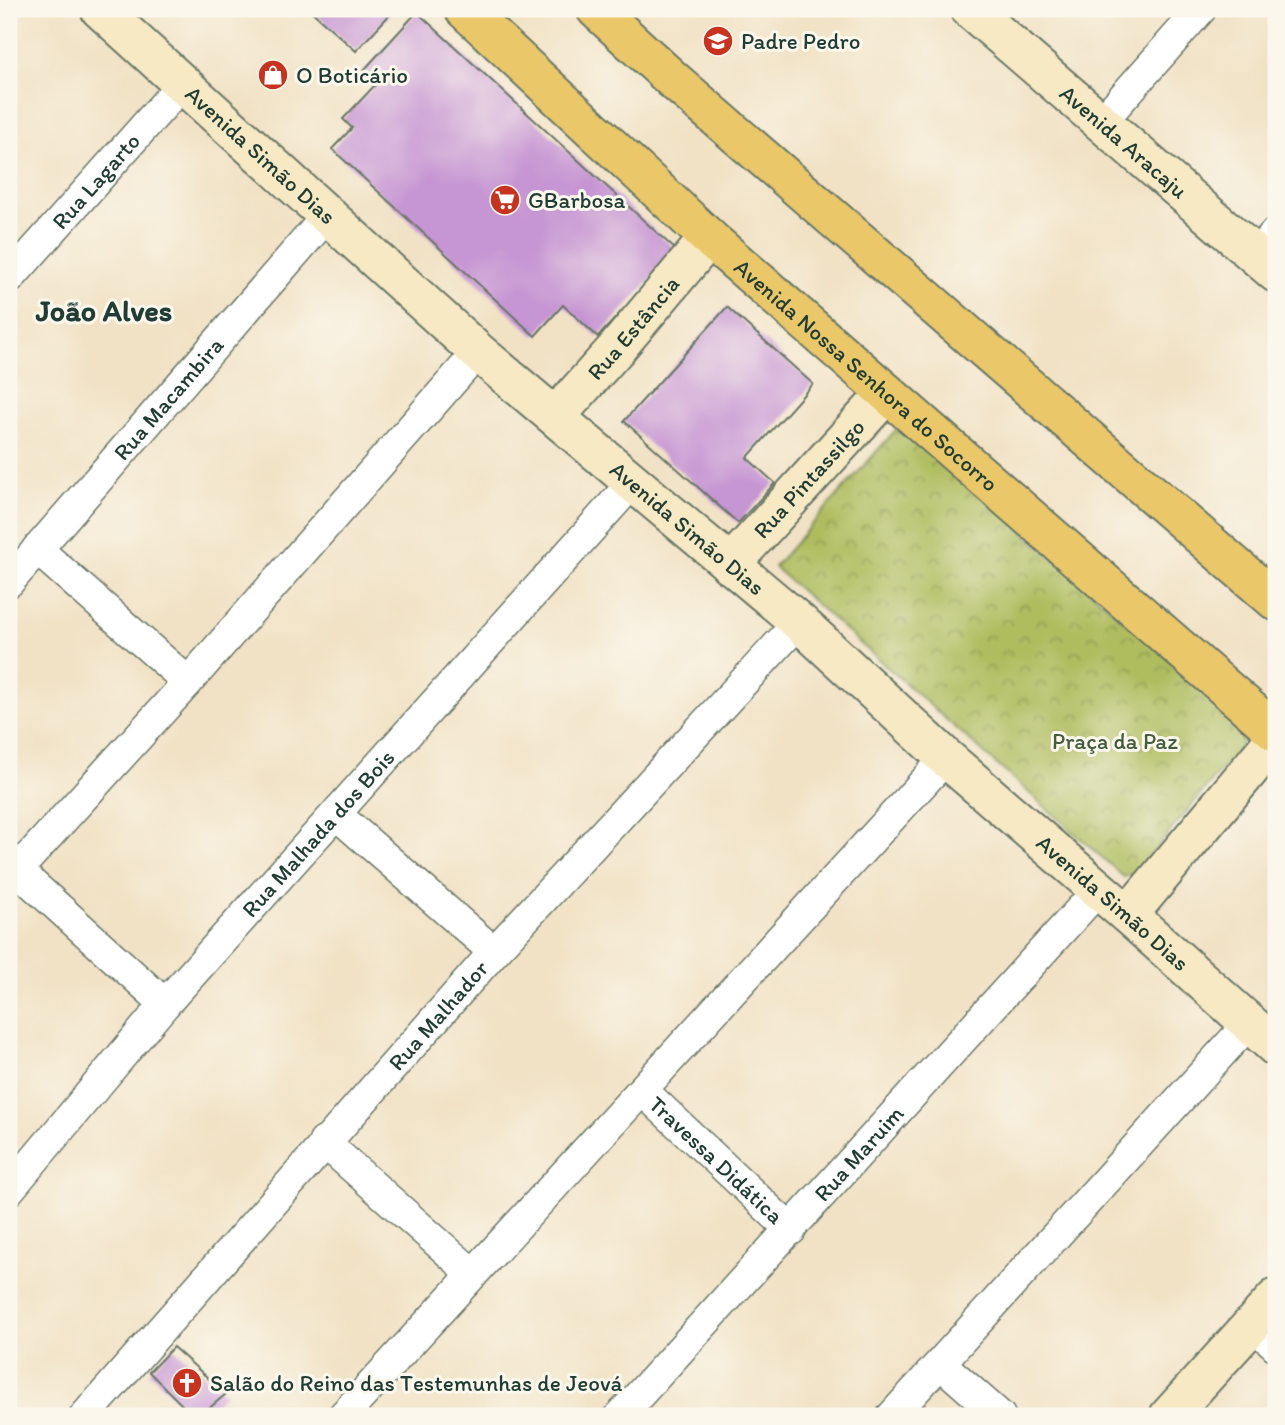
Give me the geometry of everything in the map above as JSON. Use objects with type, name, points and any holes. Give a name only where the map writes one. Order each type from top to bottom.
[{"type":"main road","name":"Avenida Nossa Senhora do Socorro","points":[[464,9],[709,238],[1276,732]]},
{"type":"main road","points":[[596,9],[672,79],[1276,601]]},
{"type":"street","name":"Avenida Simão Dias","points":[[100,9],[478,352],[799,621],[946,758],[1263,1035]]},
{"type":"street","name":"Avenida Aracaju","points":[[970,9],[1101,122],[1269,253]]},
{"type":"street","points":[[1101,122],[1201,9]]},
{"type":"street","name":"Rua Lagarto","points":[[9,279],[183,83]]},
{"type":"street","name":"Rua Macambira","points":[[9,582],[327,216]]},
{"type":"street","name":"Rua Estância","points":[[556,416],[632,331],[709,238]]},
{"type":"street","points":[[165,1004],[13,874],[188,682],[478,352]]},
{"type":"street","name":"Rua Pintassilgo","points":[[730,565],[887,393]]},
{"type":"street","name":"Rua Malhada dos Bois","points":[[9,1190],[165,1004],[633,482]]},
{"type":"street","points":[[37,549],[188,682]]},
{"type":"street","name":"Rua Malhador","points":[[85,1416],[494,952],[799,621]]},
{"type":"street","points":[[1128,915],[1276,738]]},
{"type":"street","points":[[343,1416],[946,758]]},
{"type":"street","points":[[337,815],[494,952]]},
{"type":"street","name":"Rua Maruim","points":[[627,1414],[1099,889]]},
{"type":"street","points":[[892,1416],[1263,1035]]},
{"type":"street","name":"Travessa Didática","points":[[642,1090],[791,1230]]},
{"type":"street","points":[[324,1142],[473,1274]]},
{"type":"street","points":[[1169,1416],[1268,1323]]},
{"type":"street","points":[[942,1364],[1000,1416]]},
{"type":"green space","name":"Praça da Paz","points":[[901,424],[1246,728],[1240,747],[1136,873],[1124,877],[774,567]]},
{"type":"building","points":[[309,9],[395,9],[356,51]]},
{"type":"building","name":"GBarbosa","points":[[417,12],[677,251],[598,337],[563,305],[535,336],[332,149],[352,128],[343,119],[377,83],[364,70]]},
{"type":"building","points":[[727,307],[813,384],[747,458],[775,483],[738,523],[624,421]]},
{"type":"building","name":"Salão do Reino das Testemunhas de Jeová","points":[[173,1347],[226,1394],[200,1416],[193,1416],[149,1372]]},
{"type":"place","name":"Padre Pedro","points":[[718,41]]},
{"type":"place","name":"O Boticário","points":[[273,75]]},
{"type":"place","name":"GBarbosa","points":[[505,200]]},
{"type":"place","name":"Salão do Reino das Testemunhas de Jeová","points":[[187,1383]]},
{"type":"district","name":"João Alves","points":[[104,311]]}]
